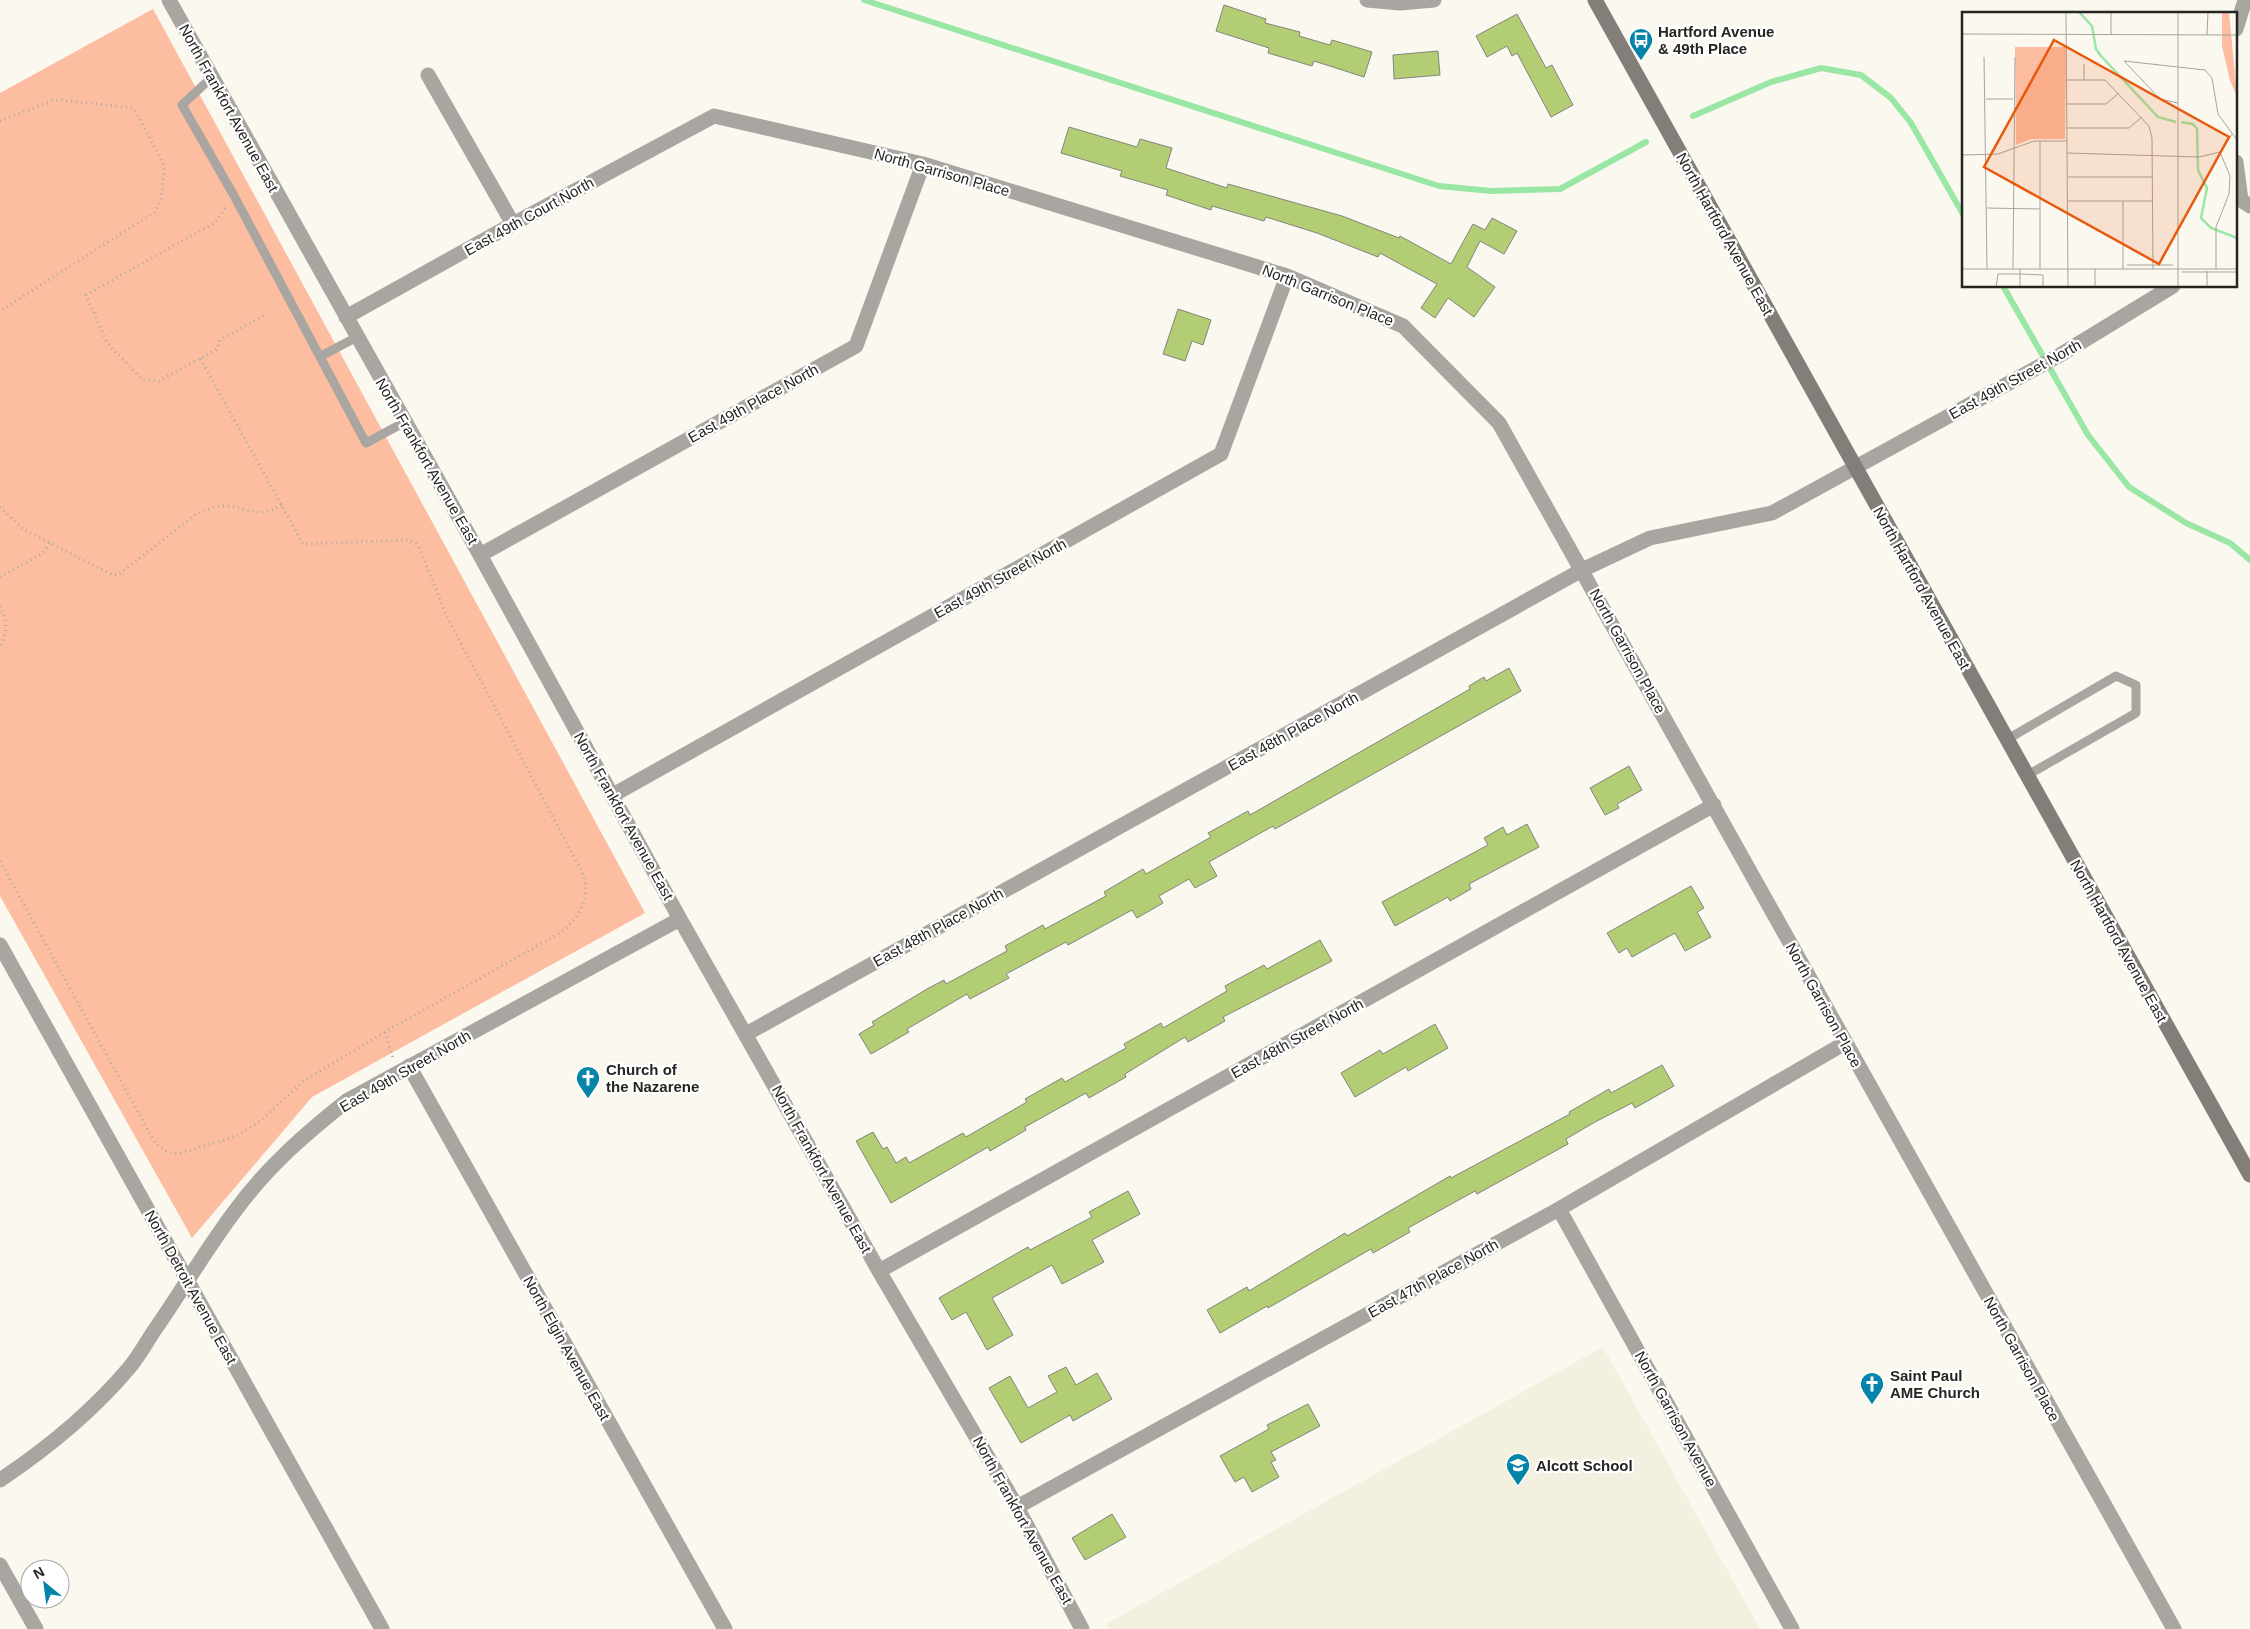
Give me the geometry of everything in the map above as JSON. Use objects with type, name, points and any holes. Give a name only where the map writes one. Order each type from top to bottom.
[{"type":"street","name":"North Frankfort Avenue East","points":[[169,0],[356,337],[480,555],[680,919],[880,1271],[1018,1507],[1082,1629]]},
{"type":"street","points":[[1367,0],[1400,3],[1434,0]]},
{"type":"street","name":"North Hartford Avenue East","points":[[1595,0],[2026,776],[2250,1174]]},
{"type":"street","points":[[2238,23],[2245,0]]},
{"type":"street","points":[[428,75],[513,224]]},
{"type":"street","name":"East 49th Court North","points":[[346,317],[513,224],[714,116]]},
{"type":"street","name":"North Garrison Place","points":[[714,116],[923,164],[1287,276],[1402,326],[1500,423],[2174,1629]]},
{"type":"street","name":"East 49th Place North","points":[[480,555],[856,346],[923,164]]},
{"type":"street","points":[[2238,174],[2243,204]]},
{"type":"street","name":"East 49th Street North","points":[[613,796],[1221,454],[1287,276]]},
{"type":"street","name":"East 49th Street North","points":[[1855,468],[2060,355],[2170,288]]},
{"type":"street","name":"East 48th Place North","points":[[746,1034],[1582,570],[1650,538],[1772,513],[1855,468]]},
{"type":"street","name":"East 48th Street North","points":[[880,1271],[1714,805]]},
{"type":"street","name":"East 49th Street North","points":[[0,1480],[68,1431],[100,1401],[130,1367],[234,1211],[269,1169],[302,1136],[348,1100],[680,919]]},
{"type":"street","name":"North Detroit Avenue East","points":[[0,945],[382,1629]]},
{"type":"street","name":"East 47th Place North","points":[[1018,1507],[1559,1209],[1845,1043]]},
{"type":"street","name":"North Elgin Avenue East","points":[[404,1069],[725,1629]]},
{"type":"street","name":"North Garrison Avenue","points":[[1559,1209],[1792,1629]]},
{"type":"street","points":[[0,1565],[36,1629]]},
{"type":"lane","points":[[212,77],[182,105],[234,194],[366,443],[405,422]]},
{"type":"lane","points":[[321,356],[356,337]]},
{"type":"lane","points":[[2006,740],[2116,676],[2136,685],[2136,713],[2026,776]]},
{"type":"path","points":[[0,120],[62,100],[131,108],[136,112],[163,163],[164,172],[161,199],[154,212],[0,311]]},
{"type":"path","points":[[234,194],[216,222],[86,295],[107,343],[142,379],[159,381],[217,349],[220,340],[266,314]]},
{"type":"path","points":[[0,861],[155,1143],[166,1151],[178,1154],[237,1136],[260,1121],[305,1080],[385,1032],[560,933],[574,921],[581,910],[586,890],[586,881],[447,617],[425,558],[416,544],[408,540],[303,544],[200,358]]},
{"type":"path","points":[[0,507],[24,530],[106,573],[118,575],[205,510],[226,506],[248,512],[262,512],[282,505]]},
{"type":"path","points":[[0,577],[43,553],[50,543]]},
{"type":"path","points":[[0,606],[7,630],[0,647]]},
{"type":"path","points":[[385,1032],[404,1069]]},
{"type":"shaded area","points":[[153,9],[645,913],[312,1097],[192,1238],[0,896],[0,93]]},
{"type":"shaded area","name":"Alcott School","points":[[1603,1347],[1760,1629],[1109,1629],[1106,1624]]},
{"type":"building","points":[[1224,5],[1266,19],[1265,23],[1300,32],[1299,36],[1330,45],[1332,40],[1372,52],[1364,77],[1314,61],[1312,66],[1268,53],[1269,48],[1216,31]]},
{"type":"building","points":[[1517,14],[1546,68],[1552,65],[1573,105],[1551,117],[1517,53],[1512,56],[1507,46],[1487,57],[1476,36]]},
{"type":"building","points":[[1438,51],[1440,75],[1394,79],[1393,55]]},
{"type":"building","points":[[1069,127],[1137,147],[1140,139],[1172,148],[1166,168],[1227,188],[1228,184],[1342,216],[1399,238],[1400,236],[1451,264],[1473,224],[1485,230],[1492,218],[1517,231],[1504,254],[1480,241],[1467,267],[1495,287],[1474,317],[1448,298],[1435,318],[1421,308],[1437,284],[1380,253],[1378,257],[1317,233],[1266,217],[1264,221],[1212,206],[1211,210],[1166,195],[1168,190],[1120,176],[1122,171],[1061,153]]},
{"type":"building","points":[[1178,309],[1211,320],[1203,345],[1192,341],[1185,361],[1163,354]]},
{"type":"building","points":[[1509,668],[1521,691],[1275,829],[1273,826],[1209,862],[1217,876],[1195,888],[1189,879],[1159,896],[1163,903],[1137,918],[1132,910],[1068,945],[1066,942],[1006,974],[1009,978],[970,999],[967,994],[907,1029],[909,1032],[871,1054],[859,1034],[874,1025],[872,1022],[927,989],[944,980],[946,984],[1007,951],[1005,946],[1043,925],[1045,929],[1106,896],[1104,892],[1143,869],[1146,874],[1211,837],[1208,833],[1248,811],[1250,815],[1470,689],[1469,686],[1484,677],[1486,681]]},
{"type":"building","points":[[1629,766],[1642,790],[1617,804],[1619,808],[1605,815],[1590,788]]},
{"type":"building","points":[[1527,824],[1539,847],[1469,884],[1471,889],[1450,901],[1448,897],[1395,926],[1382,902],[1488,845],[1484,838],[1503,827],[1507,835]]},
{"type":"building","points":[[1691,886],[1704,908],[1697,912],[1711,937],[1685,951],[1675,933],[1632,957],[1627,948],[1619,953],[1607,933]]},
{"type":"building","points":[[1320,940],[1332,961],[1223,1017],[1225,1021],[1188,1042],[1185,1037],[1125,1074],[1126,1077],[1089,1098],[1086,1093],[1025,1127],[1026,1130],[990,1151],[988,1147],[891,1203],[856,1141],[873,1132],[883,1149],[887,1147],[896,1163],[906,1157],[909,1163],[963,1133],[966,1137],[1027,1102],[1025,1099],[1062,1078],[1065,1082],[1126,1048],[1124,1044],[1161,1023],[1163,1028],[1227,991],[1225,986],[1264,965],[1267,969]]},
{"type":"building","points":[[1435,1024],[1448,1048],[1408,1071],[1406,1067],[1355,1097],[1341,1073],[1380,1050],[1383,1054]]},
{"type":"building","points":[[1662,1065],[1674,1086],[1635,1108],[1632,1103],[1595,1122],[1566,1139],[1568,1144],[1477,1194],[1475,1191],[1408,1228],[1410,1232],[1373,1253],[1371,1249],[1220,1333],[1207,1310],[1247,1287],[1249,1291],[1345,1233],[1347,1236],[1450,1176],[1451,1178],[1570,1114],[1569,1112],[1609,1089],[1611,1093]]},
{"type":"building","points":[[1128,1191],[1140,1214],[1092,1240],[1104,1262],[1062,1284],[1052,1265],[992,1298],[1013,1335],[987,1350],[966,1312],[952,1320],[939,1298],[1028,1247],[1030,1250],[1092,1217],[1089,1212]]},
{"type":"building","points":[[1066,1367],[1076,1385],[1097,1373],[1112,1399],[1073,1421],[1070,1415],[1021,1443],[989,1388],[1010,1376],[1028,1408],[1057,1392],[1048,1376]]},
{"type":"building","points":[[1308,1404],[1320,1426],[1271,1452],[1276,1460],[1271,1462],[1279,1477],[1252,1492],[1244,1477],[1235,1482],[1220,1456],[1269,1429],[1267,1425]]},
{"type":"building","points":[[1112,1514],[1126,1537],[1085,1560],[1072,1538]]},
{"type":"waterway","points":[[864,0],[1439,186],[1491,191],[1560,189],[1646,142]]},
{"type":"waterway","points":[[1693,116],[1771,82],[1821,68],[1861,75],[1891,98],[1911,123],[1962,212]]},
{"type":"waterway","points":[[2004,288],[2088,435],[2129,487],[2186,523],[2230,543],[2250,560]]},
{"type":"place","name":"Hartford Avenue & 49th Place","points":[[1641,61]]},
{"type":"place","name":"Church of the Nazarene","points":[[588,1099]]},
{"type":"place","name":"Saint Paul AME Church","points":[[1872,1405]]},
{"type":"place","name":"Alcott School","points":[[1518,1486]]}]
